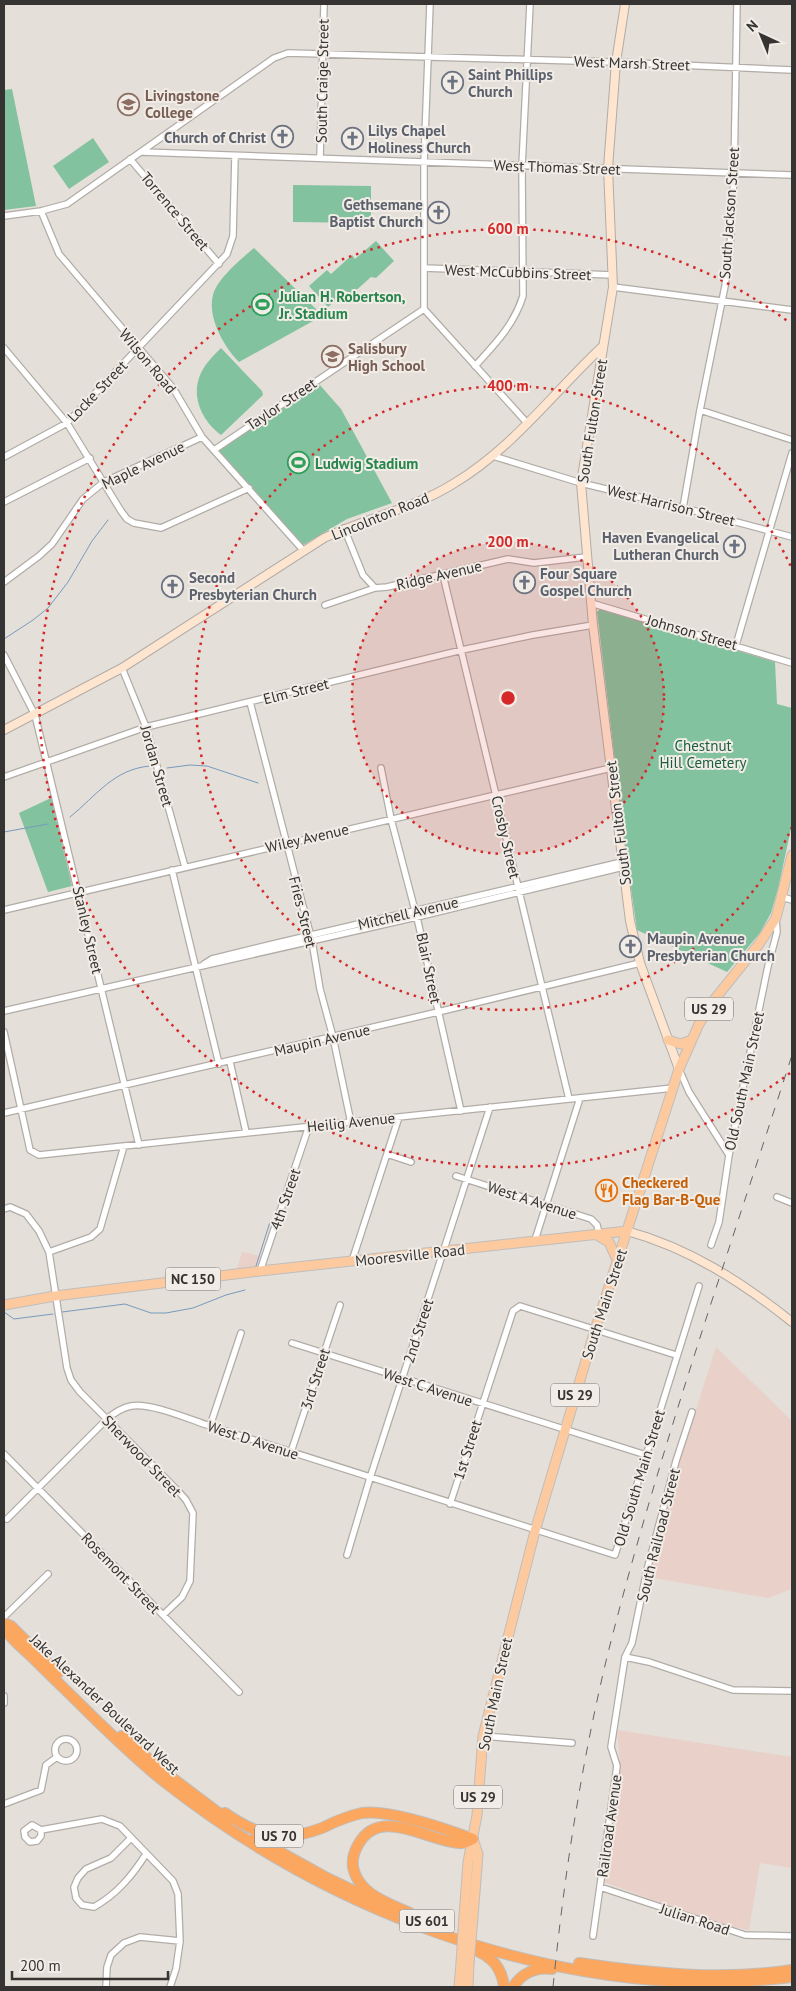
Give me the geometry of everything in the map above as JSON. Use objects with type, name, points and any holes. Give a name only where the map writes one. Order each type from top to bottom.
[{"type":"highway","name":"Jake Alexander Boulevard West","points":[[4,1623],[11,1626],[112,1726]]},
{"type":"highway","name":"Jake Alexander Boulevard West","points":[[4,1628],[129,1751],[195,1805],[276,1859],[344,1895],[425,1925]]},
{"type":"highway","name":"US 70","points":[[112,1726],[200,1795],[240,1823],[268,1835],[294,1836],[362,1813],[376,1813],[392,1814],[473,1839]]},
{"type":"highway","name":"US 601","points":[[112,1726],[159,1768],[191,1793],[258,1840],[327,1878],[425,1925],[510,1955],[595,1973],[634,1978],[709,1983],[792,1977]]},
{"type":"highway","points":[[425,1925],[372,1895],[362,1886],[352,1865],[354,1852],[360,1841],[367,1833],[391,1826],[460,1844],[473,1839]]},
{"type":"highway","name":"US 70","points":[[425,1925],[442,1938],[477,1950],[487,1956],[496,1964],[502,1975],[504,1987]]},
{"type":"highway","name":"US 601","points":[[425,1925],[527,1952],[579,1963],[629,1970],[680,1975],[718,1975],[792,1970]]},
{"type":"highway","points":[[513,1987],[517,1980],[527,1973],[545,1968],[594,1976],[634,1978]]},
{"type":"main road","name":"South Main Street","points":[[459,1987],[465,1963],[468,1917],[478,1854],[473,1839],[484,1736],[535,1531],[564,1430],[679,1069],[699,1024],[714,1000],[760,944],[776,918],[792,854]]},
{"type":"main road","points":[[668,1040],[681,1044],[692,1040]]},
{"type":"main road","name":"Mooresville Road","points":[[4,1305],[55,1296],[260,1271],[627,1231]]},
{"type":"main road","points":[[597,1233],[609,1242],[617,1260]]},
{"type":"main road","name":"South Main Street","points":[[465,1963],[468,1987]]},
{"type":"street","name":"South Craige Street","points":[[320,158],[324,4]]},
{"type":"street","points":[[430,4],[424,163],[424,309],[528,424]]},
{"type":"street","points":[[475,366],[510,327],[518,312],[523,296],[522,166],[530,4]]},
{"type":"street","name":"South Fulton Street","points":[[625,4],[616,62],[608,168],[613,287],[581,482],[593,625],[630,921],[640,963],[679,1069]]},
{"type":"street","name":"South Jackson Street","points":[[683,508],[700,410],[725,286],[730,249],[734,173],[737,4]]},
{"type":"street","name":"West Marsh Street","points":[[4,216],[41,211],[67,204],[274,58],[288,53],[528,59],[792,70]]},
{"type":"street","name":"West Thomas Street","points":[[142,152],[792,175]]},
{"type":"street","name":"Locke Street","points":[[4,457],[68,423],[227,254],[232,242],[235,156]]},
{"type":"street","name":"Torrence Street","points":[[130,159],[219,264]]},
{"type":"street","name":"Wilson Road","points":[[41,211],[59,254],[173,388],[202,437],[303,550]]},
{"type":"street","name":"West McCubbins Street","points":[[424,268],[613,275]]},
{"type":"street","name":"West McCubbins Street","points":[[613,287],[792,310]]},
{"type":"street","name":"Taylor Street","points":[[214,450],[424,309]]},
{"type":"street","name":"Lincolnton Road","points":[[4,730],[122,668],[303,550],[344,528],[398,510],[453,485],[493,456],[528,424],[603,346]]},
{"type":"street","points":[[4,348],[68,423],[127,519],[142,526],[161,528],[249,488]]},
{"type":"street","points":[[700,410],[792,440]]},
{"type":"street","name":"Maple Avenue","points":[[4,582],[46,550],[84,499],[104,482],[202,437]]},
{"type":"street","points":[[736,645],[792,452]]},
{"type":"street","name":"West Harrison Street","points":[[493,456],[581,482],[792,537]]},
{"type":"street","points":[[4,502],[90,458]]},
{"type":"street","points":[[344,528],[363,575],[374,588]]},
{"type":"street","name":"Ridge Avenue","points":[[324,605],[374,588],[387,588],[508,559],[534,563],[586,557]]},
{"type":"street","name":"Crosby Street","points":[[443,575],[570,1099]]},
{"type":"street","name":"Johnson Street","points":[[591,603],[792,663]]},
{"type":"street","name":"Elm Street","points":[[4,777],[146,727],[462,650],[593,625]]},
{"type":"street","name":"Stanley Street","points":[[4,656],[35,715],[140,1145]]},
{"type":"street","name":"Jordan Street","points":[[122,668],[146,727],[185,867]]},
{"type":"street","name":"Fries Street","points":[[250,702],[287,842],[297,890],[311,938],[320,989],[333,1037],[351,1123]]},
{"type":"street","name":"Blair Street","points":[[381,768],[391,819],[416,913],[461,1110]]},
{"type":"street","name":"Wiley Avenue","points":[[4,910],[496,793],[611,768]]},
{"type":"street","name":"Mitchell Avenue","points":[[4,1012],[622,865]]},
{"type":"street","points":[[172,870],[219,1064]]},
{"type":"street","points":[[782,897],[792,900]]},
{"type":"street","name":"Old South Main Street","points":[[712,1245],[720,1219],[729,1156],[766,976],[777,932],[776,918]]},
{"type":"street","name":"Maupin Avenue","points":[[4,1113],[230,1062],[640,963]]},
{"type":"street","points":[[4,1032],[21,1109]]},
{"type":"street","points":[[230,1062],[246,1132]]},
{"type":"street","points":[[679,1069],[689,1092],[729,1156]]},
{"type":"street","name":"Heilig Avenue","points":[[21,1109],[30,1150],[39,1155],[673,1088]]},
{"type":"street","points":[[535,1240],[580,1098]]},
{"type":"street","name":"2nd Street","points":[[347,1555],[370,1478],[490,1107]]},
{"type":"street","points":[[352,1261],[399,1117]]},
{"type":"street","name":"4th Street","points":[[260,1271],[309,1126]]},
{"type":"street","points":[[48,1252],[91,1237],[100,1229],[124,1146]]},
{"type":"street","points":[[387,1154],[411,1162]]},
{"type":"street","name":"West A Avenue","points":[[456,1176],[591,1219],[598,1225],[597,1233]]},
{"type":"street","points":[[777,1197],[792,1203]]},
{"type":"street","name":"Sherwood Street","points":[[4,1209],[10,1207],[26,1214],[39,1231],[48,1252],[67,1368],[71,1380],[80,1392],[186,1500],[193,1513],[190,1581],[182,1597],[163,1615]]},
{"type":"street","name":"Mooresville Road","points":[[627,1231],[653,1238],[715,1267],[792,1322]]},
{"type":"street","name":"Old South Main Street","points":[[615,1555],[699,1286]]},
{"type":"street","name":"3rd Street","points":[[291,1452],[340,1305]]},
{"type":"street","name":"1st Street","points":[[450,1504],[513,1311],[520,1306],[595,1330]]},
{"type":"street","points":[[595,1330],[676,1355]]},
{"type":"street","points":[[210,1426],[241,1333]]},
{"type":"street","name":"West C Avenue","points":[[292,1343],[646,1455]]},
{"type":"street","name":"West D Avenue","points":[[8,1519],[107,1419],[119,1410],[137,1405],[210,1426],[615,1555]]},
{"type":"street","name":"South Railroad Street","points":[[625,1658],[632,1643],[647,1570],[676,1461],[692,1412]]},
{"type":"street","name":"Rosemont Street","points":[[4,1454],[238,1692]]},
{"type":"street","points":[[4,1617],[48,1574]]},
{"type":"street","points":[[625,1658],[649,1662],[733,1690],[792,1691]]},
{"type":"street","name":"Railroad Avenue","points":[[593,1936],[617,1766],[612,1747],[625,1658]]},
{"type":"street","points":[[4,1696],[4,1703]]},
{"type":"street","points":[[484,1736],[572,1743]]},
{"type":"street","points":[[68,1738],[75,1742],[78,1751],[74,1759],[65,1761],[57,1757],[55,1748],[59,1741],[68,1738]]},
{"type":"street","points":[[4,1804],[41,1790],[46,1765],[57,1757]]},
{"type":"street","points":[[41,1830],[102,1819],[120,1826],[173,1881],[178,1894],[180,1941],[176,1969],[170,1987]]},
{"type":"street","points":[[132,1838],[111,1858],[86,1869],[78,1878],[74,1887],[76,1898],[82,1905],[94,1907],[106,1901],[124,1885],[146,1854]]},
{"type":"street","name":"Julian Road","points":[[600,1887],[745,1936],[792,1936]]},
{"type":"street","points":[[106,1987],[107,1966],[112,1955],[124,1943],[140,1937],[180,1941]]},
{"type":"shaded area","points":[[242,1252],[260,1256],[257,1267],[237,1269]]},
{"type":"shaded area","points":[[716,1347],[792,1421],[792,1589],[768,1598],[643,1576]]},
{"type":"shaded area","points":[[617,1730],[792,1757],[792,1868],[760,1863],[749,1930],[716,1923],[604,1882],[620,1763]]},
{"type":"green space","points":[[12,89],[36,206],[4,210],[4,90]]},
{"type":"green space","points":[[93,138],[109,162],[69,189],[53,166]]},
{"type":"green space","points":[[293,185],[371,186],[371,223],[293,222]]},
{"type":"green space","points":[[376,241],[394,261],[376,278],[371,277],[352,294],[346,291],[328,307],[309,286],[327,270],[331,274],[352,255],[355,259]]},
{"type":"green space","name":"Julian H. Robertson, Jr. Stadium","points":[[254,248],[316,309],[319,316],[239,362],[233,356],[218,331],[212,313],[213,295],[219,282],[230,269]]},
{"type":"green space","points":[[221,348],[262,391],[263,395],[221,435],[208,423],[203,415],[197,399],[197,390],[203,370]]},
{"type":"green space","name":"Ludwig Stadium","points":[[319,384],[341,409],[392,503],[347,519],[303,545],[218,451]]},
{"type":"green space","name":"Chestnut Hill Cemetery","points":[[600,609],[775,662],[777,704],[792,708],[792,824],[778,889],[771,913],[760,933],[727,972],[637,930],[597,612]]},
{"type":"green space","points":[[51,798],[72,886],[48,892],[19,813]]},
{"type":"waterway","points":[[4,639],[48,608],[68,582],[92,541],[108,520]]},
{"type":"waterway","points":[[167,768],[190,765],[207,766],[258,783]]},
{"type":"waterway","points":[[70,817],[116,778],[137,768],[150,766]]},
{"type":"waterway","points":[[4,832],[48,824]]},
{"type":"waterway","points":[[256,1266],[270,1222]]},
{"type":"waterway","points":[[62,1312],[125,1304],[151,1313],[166,1313],[193,1308],[245,1290]]},
{"type":"waterway","points":[[4,1312],[14,1319],[53,1314]]},
{"type":"railway","points":[[553,1987],[574,1821],[607,1657],[648,1505],[671,1430],[792,1055]]},
{"type":"place","name":"Saint Phillips Church","points":[[452,83]]},
{"type":"place","name":"Livingstone College","points":[[129,104]]},
{"type":"place","name":"Church of Christ","points":[[282,137]]},
{"type":"place","name":"Lilys Chapel Holiness Church","points":[[352,139]]},
{"type":"place","name":"Gethsemane Baptist Church","points":[[439,213]]},
{"type":"place","name":"Julian H. Robertson, Jr. Stadium","points":[[263,305]]},
{"type":"place","name":"Salisbury High School","points":[[332,357]]},
{"type":"place","name":"Ludwig Stadium","points":[[299,463]]},
{"type":"place","name":"Haven Evangelical Lutheran Church","points":[[735,546]]},
{"type":"place","name":"Four Square Gospel Church","points":[[524,582]]},
{"type":"place","name":"Second Presbyterian Church","points":[[173,586]]},
{"type":"place","name":"Maupin Avenue Presbyterian Church","points":[[631,947]]},
{"type":"place","name":"Checkered Flag Bar-B-Que","points":[[606,1191]]}]
